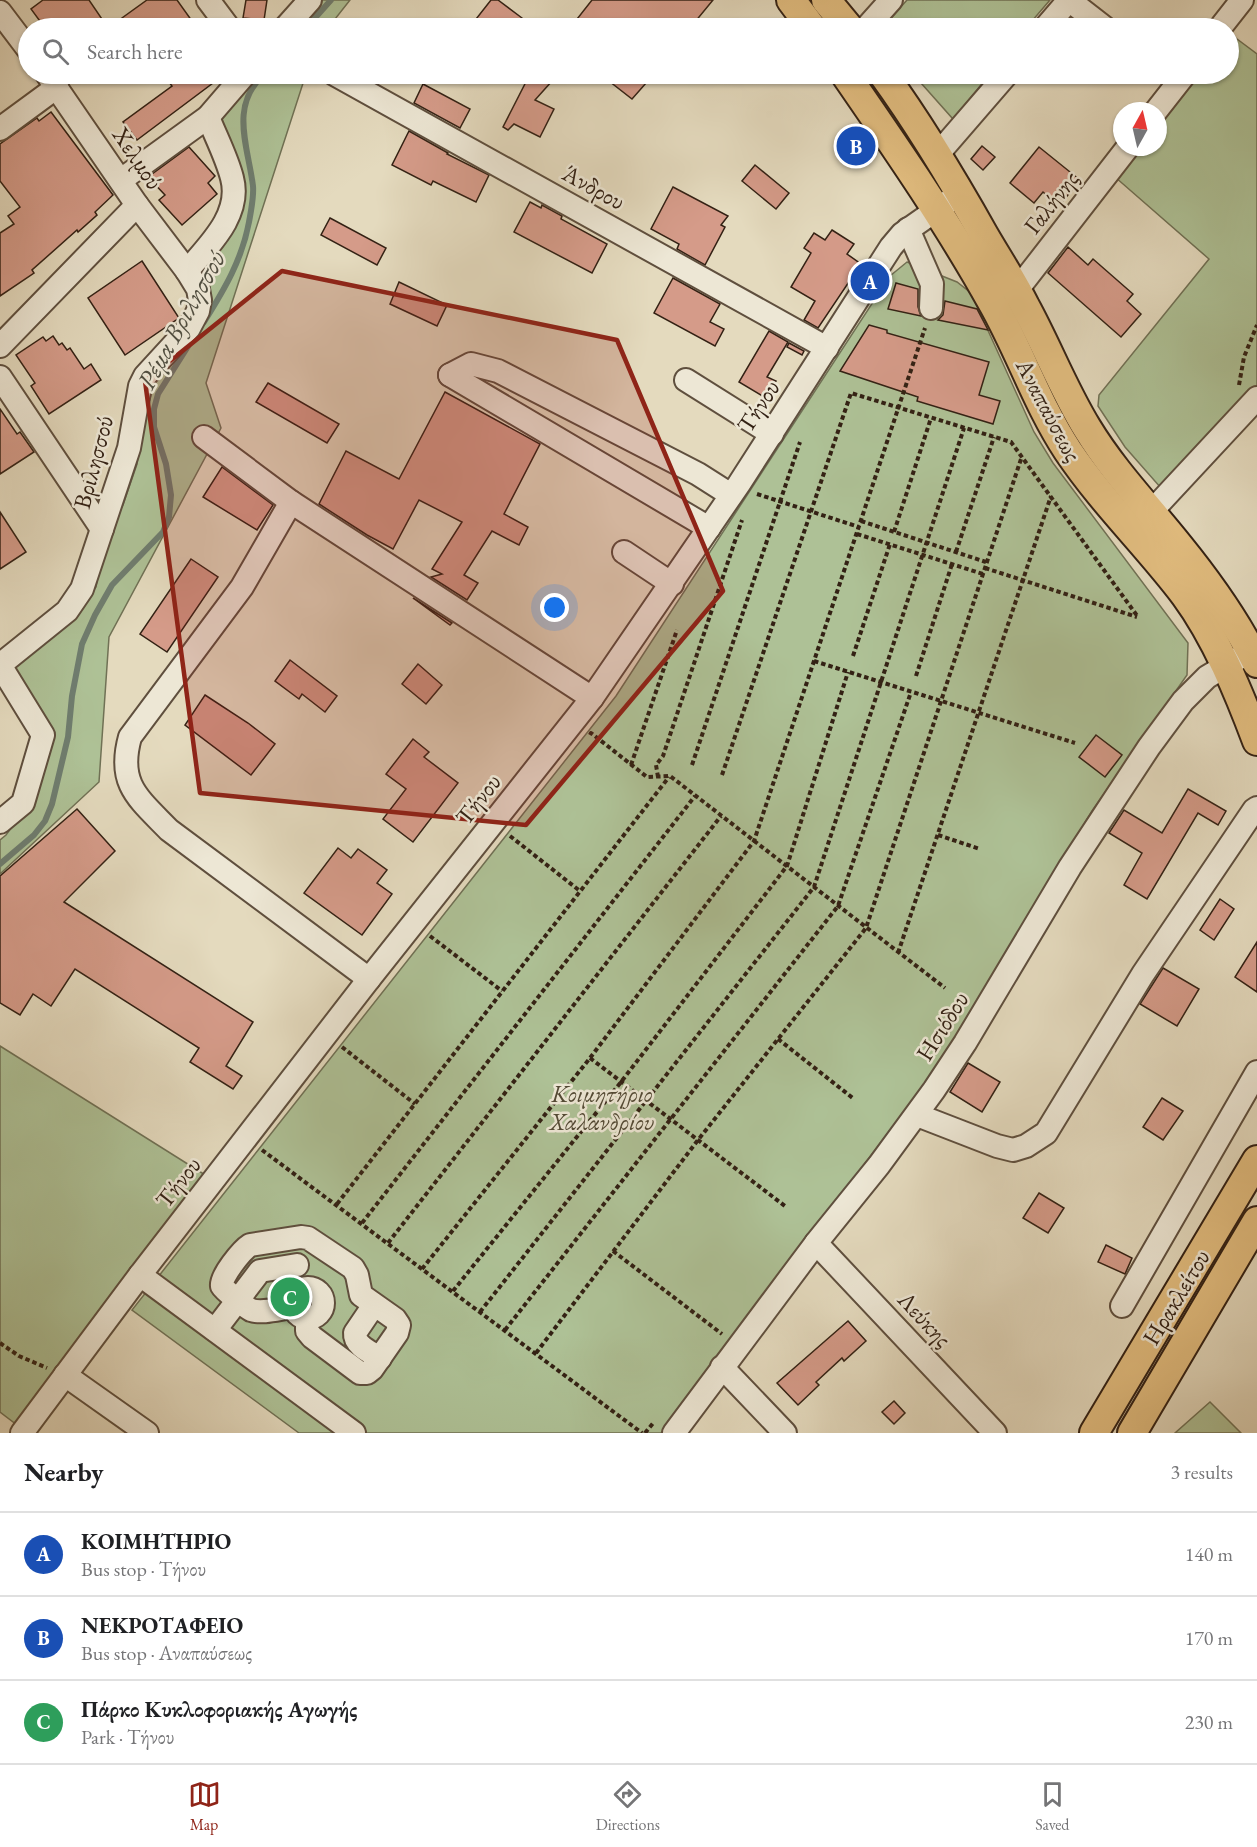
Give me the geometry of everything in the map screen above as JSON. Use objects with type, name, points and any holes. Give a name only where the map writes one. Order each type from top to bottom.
[{"type":"main road","points":[[791,0],[804,18]]},
{"type":"main road","points":[[826,0],[841,18]]},
{"type":"main road","name":"Αναπαύσεως","points":[[852,84],[937,210],[999,314],[1032,388],[1062,442],[1105,502],[1245,668]]},
{"type":"main road","name":"Αναπαύσεως","points":[[890,84],[937,155],[1017,290],[1083,422],[1114,469],[1178,544],[1216,595],[1245,668],[1257,741]]},
{"type":"main road","name":"Ηρακλείτου","points":[[1094,1433],[1257,1160]]},
{"type":"main road","name":"Ηρακλείτου","points":[[1132,1433],[1257,1221]]},
{"type":"street","points":[[208,0],[222,18]]},
{"type":"street","points":[[294,18],[310,0]]},
{"type":"street","points":[[875,18],[891,0]]},
{"type":"street","points":[[1054,18],[1069,0],[1092,18]]},
{"type":"street","points":[[1228,18],[1242,0]]},
{"type":"street","points":[[0,12],[18,36]]},
{"type":"street","points":[[0,129],[48,84]]},
{"type":"street","name":"Χελμού","points":[[55,84],[137,205],[187,271]]},
{"type":"street","points":[[121,180],[208,117],[236,84]]},
{"type":"street","name":"Άνδρου","points":[[352,84],[827,348]]},
{"type":"street","points":[[937,155],[998,84]]},
{"type":"street","points":[[1161,102],[1171,84]]},
{"type":"street","points":[[187,271],[220,231],[230,210],[233,196],[233,179],[208,117]]},
{"type":"street","name":"Γαλήνης","points":[[1017,290],[1121,156]]},
{"type":"street","name":"Τήνου","points":[[22,1433],[140,1275],[592,698],[710,528],[742,491],[772,434],[891,247],[908,229],[960,193]]},
{"type":"street","points":[[0,346],[137,205]]},
{"type":"street","points":[[908,229],[932,284],[931,308]]},
{"type":"street","name":"Βριλησσού","points":[[0,665],[67,611],[76,601],[82,589],[129,448],[140,386],[145,376],[189,328],[198,311],[200,300],[198,289],[187,271]]},
{"type":"street","points":[[710,528],[450,375],[471,364],[498,371],[698,474],[742,491]]},
{"type":"street","points":[[0,376],[102,530]]},
{"type":"street","points":[[686,380],[772,434]]},
{"type":"street","points":[[1150,513],[1257,398]]},
{"type":"street","points":[[204,438],[291,502],[592,698]]},
{"type":"street","points":[[291,502],[242,587],[137,725],[130,737],[125,754],[125,770],[130,786],[169,830],[369,980]]},
{"type":"street","points":[[624,552],[672,584]]},
{"type":"street","points":[[0,665],[43,735],[23,803],[0,822]]},
{"type":"street","name":"Ησιόδου","points":[[674,1433],[722,1366],[917,1115],[959,1054],[1070,867],[1149,747],[1183,700],[1207,677],[1245,668]]},
{"type":"street","points":[[917,1115],[1013,1150],[1026,1146],[1046,1133],[1143,974],[1257,808]]},
{"type":"street","points":[[1122,1306],[1257,1072]]},
{"type":"street","points":[[292,1238],[300,1305],[312,1337],[360,1372],[367,1373],[397,1333],[399,1325],[395,1319],[367,1300],[323,1299],[320,1313],[314,1318],[300,1305]]},
{"type":"street","points":[[300,1305],[261,1311],[251,1310],[223,1289],[223,1278],[243,1250],[250,1245],[292,1238],[308,1238],[353,1268],[367,1300],[355,1338],[358,1343],[380,1358]]},
{"type":"street","name":"Λεύκης","points":[[816,1243],[995,1433]]},
{"type":"street","points":[[215,1330],[260,1271],[297,1265]]},
{"type":"street","points":[[140,1275],[354,1433]]},
{"type":"street","points":[[722,1366],[785,1433]]},
{"type":"street","points":[[65,1375],[147,1433]]},
{"type":"path","points":[[422,1269],[590,1058],[754,841],[931,308]]},
{"type":"path","points":[[1235,421],[1245,357],[1257,325]]},
{"type":"path","points":[[723,775],[850,393],[1011,442],[1138,617],[984,568]]},
{"type":"path","points":[[894,532],[931,418]]},
{"type":"path","points":[[480,1312],[814,887],[964,428]]},
{"type":"path","points":[[956,552],[994,437]]},
{"type":"path","points":[[692,765],[800,442]]},
{"type":"path","points":[[536,1353],[698,1140],[866,928],[1022,456]]},
{"type":"path","points":[[742,491],[859,527]]},
{"type":"path","points":[[898,952],[1051,496]]},
{"type":"path","points":[[658,777],[656,765],[663,756],[743,518]]},
{"type":"path","points":[[861,521],[986,562]]},
{"type":"path","points":[[857,534],[982,574]]},
{"type":"path","points":[[853,656],[890,544]]},
{"type":"path","points":[[916,676],[952,564]]},
{"type":"path","points":[[631,765],[677,630]]},
{"type":"path","points":[[814,661],[1075,743]]},
{"type":"path","points":[[453,1291],[621,1082],[787,866],[848,672]]},
{"type":"path","points":[[505,1330],[838,906],[911,692]]},
{"type":"path","points":[[591,733],[647,777],[670,776],[945,988]]},
{"type":"path","points":[[337,1204],[670,776]]},
{"type":"path","points":[[362,1223],[695,796]]},
{"type":"path","points":[[388,1243],[721,816]]},
{"type":"path","points":[[938,835],[980,849]]},
{"type":"path","points":[[509,836],[580,891]]},
{"type":"path","points":[[430,936],[502,991]]},
{"type":"path","points":[[778,1039],[854,1099]]},
{"type":"path","points":[[342,1047],[415,1104]]},
{"type":"path","points":[[590,1058],[785,1206]]},
{"type":"path","points":[[261,1149],[642,1433]]},
{"type":"path","points":[[613,1251],[722,1334]]},
{"type":"path","points":[[0,1343],[35,1364],[65,1375]]},
{"type":"highlighted area","points":[[282,271],[617,340],[723,591],[526,825],[200,793],[145,381]]},
{"type":"green space","points":[[316,0],[350,0],[336,18],[301,18]]},
{"type":"green space","points":[[907,0],[1050,0],[1035,18],[891,18]]},
{"type":"green space","points":[[1239,40],[1257,54],[1257,412],[1168,496],[1125,447],[1098,406],[1099,395],[1209,259],[1115,177],[1131,156],[1167,156],[1167,111],[1189,84],[1239,84]]},
{"type":"green space","points":[[246,84],[303,84],[206,383],[221,428],[109,637],[99,782],[0,874],[0,840],[34,797],[44,734],[10,669],[66,623],[96,587],[106,533],[123,505],[137,464],[142,428],[154,384],[193,330],[208,303],[210,290],[195,279],[232,223],[217,123]]},
{"type":"green space","points":[[922,84],[982,84],[953,119]]},
{"type":"green space","name":"Κοιμητήριο Χαλανδρίου","points":[[907,262],[957,282],[971,293],[1034,432],[1053,463],[1188,643],[1187,675],[1092,811],[1037,901],[956,1043],[661,1433],[299,1433],[132,1310],[616,696],[890,276]]},
{"type":"green space","points":[[0,1046],[210,1178],[17,1425],[0,1412]]},
{"type":"green space","points":[[1210,1402],[1241,1433],[1175,1433]]},
{"type":"building","points":[[43,0],[89,0],[101,18],[38,18],[31,9]]},
{"type":"building","points":[[147,0],[177,0],[190,18],[122,18]]},
{"type":"building","points":[[246,0],[267,0],[264,18],[243,18]]},
{"type":"building","points":[[491,0],[498,0],[522,18],[477,18]]},
{"type":"building","points":[[592,0],[713,0],[698,18],[578,18]]},
{"type":"building","points":[[170,84],[212,84],[137,140],[123,122],[172,86]]},
{"type":"building","points":[[423,84],[470,109],[460,128],[414,103]]},
{"type":"building","points":[[525,84],[549,84],[535,100],[554,109],[540,137],[514,124],[508,130],[503,127]]},
{"type":"building","points":[[613,84],[645,84],[632,99]]},
{"type":"building","points":[[51,112],[113,195],[95,212],[97,215],[32,270],[34,273],[0,296],[0,233],[14,224],[8,216],[20,207],[0,181],[0,144],[37,118],[39,121]]},
{"type":"building","points":[[409,131],[447,154],[489,175],[476,202],[433,181],[431,185],[392,165]]},
{"type":"building","points":[[982,146],[995,157],[983,170],[971,159]]},
{"type":"building","points":[[189,147],[215,176],[208,183],[217,194],[182,225],[159,200],[165,195],[148,177]]},
{"type":"building","points":[[1039,147],[1080,180],[1059,206],[1043,192],[1034,203],[1010,183]]},
{"type":"building","points":[[755,165],[789,193],[776,209],[742,181]]},
{"type":"building","points":[[673,187],[728,216],[721,225],[725,227],[705,265],[677,249],[679,244],[651,229]]},
{"type":"building","points":[[530,202],[541,208],[542,205],[562,216],[561,219],[607,244],[592,273],[514,232]]},
{"type":"building","points":[[330,218],[386,248],[377,265],[321,235]]},
{"type":"building","points":[[832,230],[854,244],[847,254],[861,264],[818,328],[804,320],[815,301],[791,287],[811,253],[804,248],[814,233],[825,240]]},
{"type":"building","points":[[1068,247],[1088,265],[1093,259],[1133,294],[1127,301],[1141,314],[1121,337],[1048,273]]},
{"type":"building","points":[[142,261],[179,318],[125,355],[88,298]]},
{"type":"building","points":[[673,278],[720,304],[710,322],[724,329],[715,346],[654,313]]},
{"type":"building","points":[[399,282],[447,305],[437,326],[390,304]]},
{"type":"building","points":[[896,283],[918,289],[918,307],[921,316],[888,309]]},
{"type":"building","points":[[945,301],[977,309],[988,330],[938,320],[943,315]]},
{"type":"building","points":[[869,325],[887,330],[887,333],[989,362],[979,395],[1000,401],[993,424],[917,401],[918,397],[840,371]]},
{"type":"building","points":[[769,331],[788,342],[767,377],[776,381],[766,398],[739,382]]},
{"type":"building","points":[[53,336],[59,345],[62,343],[67,350],[70,348],[84,369],[91,364],[101,380],[49,414],[31,386],[35,383],[16,355],[43,337],[46,341]]},
{"type":"building","points":[[789,343],[804,351],[802,355],[787,347]]},
{"type":"building","points":[[268,383],[339,424],[327,443],[256,402]]},
{"type":"building","points":[[445,392],[540,444],[504,514],[528,527],[519,545],[492,531],[464,575],[478,583],[467,600],[431,577],[442,574],[432,569],[462,522],[419,500],[393,549],[319,504],[346,451],[399,479]]},
{"type":"building","points":[[0,409],[17,434],[20,432],[34,452],[0,474]]},
{"type":"building","points":[[222,467],[273,505],[257,530],[203,497]]},
{"type":"building","points":[[0,512],[26,552],[0,569]]},
{"type":"building","points":[[191,559],[218,577],[167,652],[140,634]]},
{"type":"building","points":[[413,598],[452,623],[450,625]]},
{"type":"building","points":[[290,660],[337,696],[325,712],[302,694],[299,699],[275,681]]},
{"type":"building","points":[[418,664],[442,685],[426,704],[402,684]]},
{"type":"building","points":[[205,695],[275,744],[251,775],[185,725]]},
{"type":"building","points":[[1096,735],[1122,755],[1105,777],[1079,757]]},
{"type":"building","points":[[413,739],[429,752],[424,757],[458,783],[413,842],[383,819],[406,789],[386,774]]},
{"type":"building","points":[[1188,789],[1226,811],[1218,825],[1198,813],[1147,899],[1124,885],[1142,853],[1109,833],[1124,810],[1162,833]]},
{"type":"building","points":[[77,809],[115,851],[64,902],[253,1022],[226,1066],[242,1076],[233,1089],[190,1062],[199,1048],[75,969],[51,1006],[33,994],[20,1015],[0,1003],[0,876]]},
{"type":"building","points":[[338,848],[351,858],[358,849],[387,870],[377,883],[392,894],[362,935],[304,893]]},
{"type":"building","points":[[1220,899],[1234,909],[1214,940],[1200,930]]},
{"type":"building","points":[[1257,942],[1257,992],[1235,977]]},
{"type":"building","points":[[1163,968],[1199,989],[1177,1026],[1140,1004]]},
{"type":"building","points":[[968,1063],[1000,1082],[982,1112],[950,1092]]},
{"type":"building","points":[[1162,1098],[1183,1111],[1163,1140],[1143,1127]]},
{"type":"building","points":[[1039,1193],[1064,1208],[1048,1233],[1023,1218]]},
{"type":"building","points":[[1106,1245],[1132,1258],[1125,1274],[1098,1262]]},
{"type":"building","points":[[848,1321],[866,1341],[844,1361],[842,1358],[816,1382],[819,1385],[798,1405],[777,1383]]},
{"type":"building","points":[[894,1401],[905,1413],[894,1424],[882,1412]]},
{"type":"waterway","name":"Ρέμα Βριλησσού","points":[[315,18],[331,0]]},
{"type":"waterway","name":"Ρέμα Βριλησσού","points":[[204,322],[231,274],[246,236],[253,190],[243,127],[247,99],[255,84]]},
{"type":"waterway","name":"Ρέμα Βριλησσού","points":[[0,864],[34,835],[45,821],[52,804],[68,737],[72,696],[82,644],[95,615],[112,585],[163,532],[169,517],[171,495],[166,464],[154,427],[154,409],[158,394],[192,340]]},
{"type":"place","name":"ΝΕΚΡΟΤΑΦΕΙΟ","points":[[856,146]]},
{"type":"place","name":"ΚΟΙΜΗΤΗΡΙΟ","points":[[870,281]]},
{"type":"place","name":"Πάρκο Κυκλοφοριακής Αγωγής","points":[[290,1297]]}]
